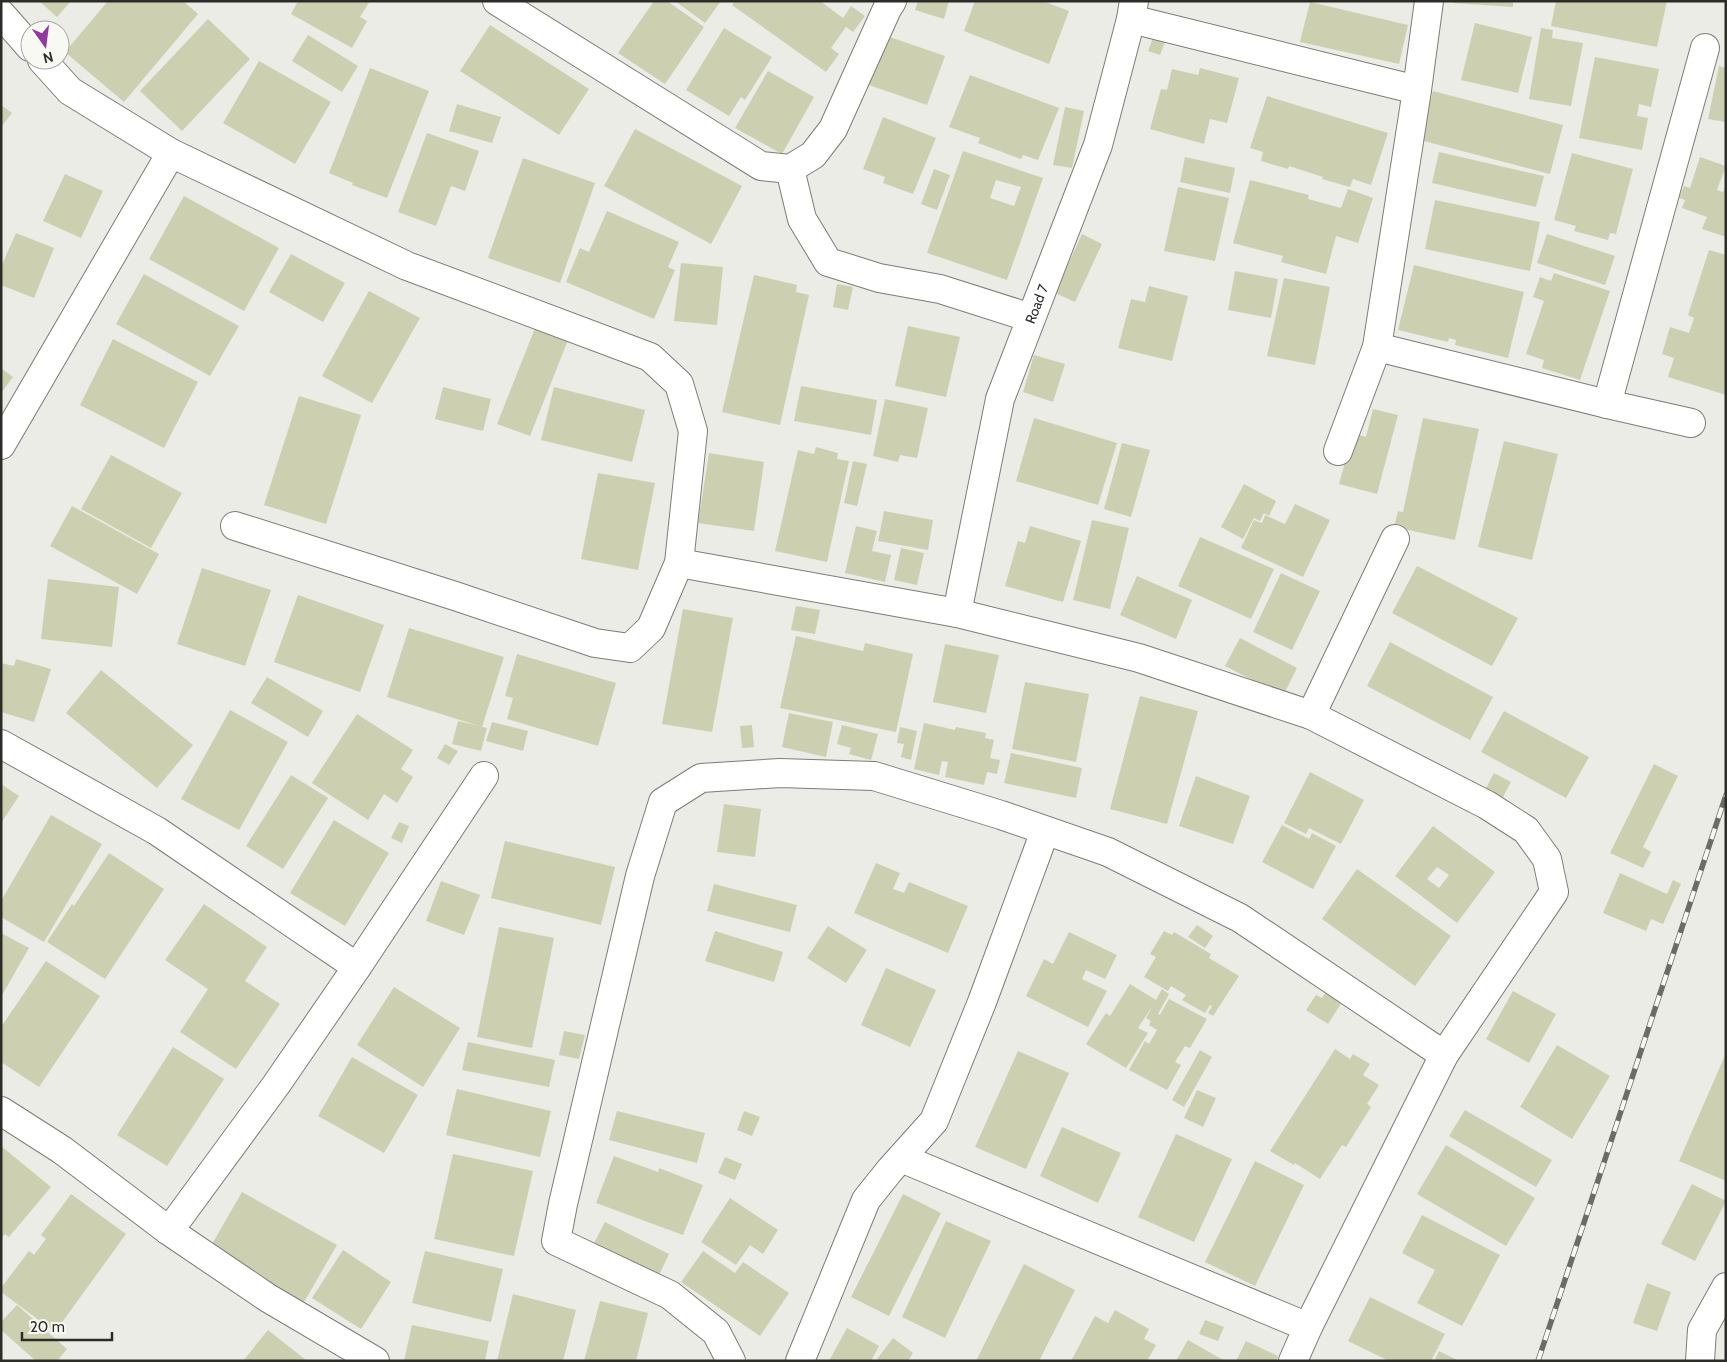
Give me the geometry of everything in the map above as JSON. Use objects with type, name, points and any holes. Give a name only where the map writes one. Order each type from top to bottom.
[{"type":"street","points":[[507,4],[761,166],[790,169],[813,155],[834,129],[892,1]]},
{"type":"street","points":[[1338,451],[1377,347],[1429,1]]},
{"type":"street","points":[[1133,10],[1417,90]]},
{"type":"street","name":"Road 7","points":[[957,613],[1000,399],[1098,145],[1133,10]]},
{"type":"street","points":[[1,14],[20,36]]},
{"type":"street","points":[[1607,404],[1705,48]]},
{"type":"street","points":[[51,70],[70,92],[171,153],[407,266],[650,357],[679,384],[693,430],[679,564],[651,628],[630,648],[595,643],[235,526]]},
{"type":"street","points":[[1,445],[171,153]]},
{"type":"street","points":[[790,169],[802,219],[828,262],[879,278],[940,289],[1031,318]]},
{"type":"street","points":[[1377,347],[1691,423]]},
{"type":"street","points":[[1311,715],[1395,539]]},
{"type":"street","points":[[679,564],[957,613],[1139,658],[1311,715],[1487,805],[1526,830],[1546,859],[1554,892],[1444,1055],[1308,1327],[1293,1361]]},
{"type":"street","points":[[1,744],[157,831],[357,968]]},
{"type":"street","points":[[731,1361],[716,1332],[670,1295],[556,1241],[640,876],[663,802],[701,778],[780,772],[874,776],[1108,852],[1240,918],[1444,1055]]},
{"type":"street","points":[[169,1231],[276,1085],[357,968],[484,776]]},
{"type":"street","points":[[800,1361],[866,1200],[934,1121],[982,1002],[1045,831]]},
{"type":"street","points":[[1,1111],[62,1150],[169,1231],[268,1298],[375,1361]]},
{"type":"street","points":[[901,1158],[1308,1327]]},
{"type":"street","points":[[1700,1361],[1702,1330],[1726,1287]]},
{"type":"building","points":[[39,1],[71,1],[57,17]]},
{"type":"building","points":[[108,1],[183,1],[198,14],[124,102],[70,56],[70,46]]},
{"type":"building","points":[[298,1],[370,1],[360,17],[367,21],[352,48],[291,14]]},
{"type":"building","points":[[654,1],[667,1],[704,27],[665,84],[618,53]]},
{"type":"building","points":[[675,1],[721,1],[705,23]]},
{"type":"building","points":[[735,1],[820,1],[843,18],[851,6],[865,16],[853,32],[846,27],[831,48],[839,54],[826,72],[732,5]]},
{"type":"building","points":[[918,1],[949,1],[944,19],[915,10]]},
{"type":"building","points":[[975,1],[1043,1],[1069,11],[1049,64],[964,31]]},
{"type":"building","points":[[1453,1],[1513,1],[1513,7],[1453,3]]},
{"type":"building","points":[[1556,1],[1667,1],[1657,47],[1551,26]]},
{"type":"building","points":[[1310,2],[1408,25],[1399,64],[1300,42]]},
{"type":"building","points":[[208,19],[250,59],[182,131],[140,91]]},
{"type":"building","points":[[1475,23],[1532,37],[1518,93],[1461,80]]},
{"type":"building","points":[[490,25],[589,89],[559,135],[460,71]]},
{"type":"building","points":[[724,28],[772,57],[745,100],[741,97],[729,116],[686,90]]},
{"type":"building","points":[[1541,28],[1553,30],[1552,38],[1583,43],[1571,106],[1529,99]]},
{"type":"building","points":[[881,34],[945,56],[927,105],[863,83]]},
{"type":"building","points":[[308,35],[358,66],[342,92],[292,61]]},
{"type":"building","points":[[1153,38],[1165,42],[1160,55],[1148,51]]},
{"type":"building","points":[[1595,57],[1659,69],[1651,107],[1639,104],[1637,116],[1648,118],[1642,150],[1579,138]]},
{"type":"building","points":[[259,61],[331,102],[295,164],[223,123]]},
{"type":"building","points":[[1719,66],[1726,68],[1726,122],[1708,119]]},
{"type":"building","points":[[370,68],[429,91],[387,198],[352,185],[353,183],[329,173]]},
{"type":"building","points":[[1200,68],[1239,78],[1227,123],[1210,119],[1204,144],[1150,129],[1161,89],[1167,90],[1172,69],[1198,75]]},
{"type":"building","points":[[768,71],[814,97],[782,154],[735,128]]},
{"type":"building","points":[[970,75],[1059,108],[1038,160],[1023,155],[1021,159],[978,143],[980,138],[949,127]]},
{"type":"building","points":[[1433,91],[1563,125],[1550,174],[1420,140]]},
{"type":"building","points":[[1267,96],[1388,133],[1371,185],[1353,179],[1350,187],[1322,179],[1323,177],[1289,166],[1288,169],[1261,161],[1263,152],[1250,148]]},
{"type":"building","points":[[457,104],[501,117],[492,143],[449,131]]},
{"type":"building","points":[[1,105],[12,113],[1,127]]},
{"type":"building","points":[[1065,107],[1084,111],[1072,168],[1053,165]]},
{"type":"building","points":[[883,117],[936,138],[913,194],[883,183],[885,177],[863,169]]},
{"type":"building","points":[[635,129],[742,186],[711,244],[604,186]]},
{"type":"building","points":[[427,133],[479,151],[465,191],[451,186],[436,226],[398,212]]},
{"type":"building","points":[[963,151],[1043,178],[1007,280],[927,253]],"holes":[[[996,180],[1021,187],[1014,206],[990,198]]]},
{"type":"building","points":[[1439,152],[1544,176],[1536,207],[1432,183]]},
{"type":"building","points":[[1572,153],[1633,169],[1616,234],[1610,233],[1608,240],[1574,231],[1576,226],[1554,220]]},
{"type":"building","points":[[1185,157],[1235,168],[1230,193],[1180,182]]},
{"type":"building","points":[[1700,157],[1726,166],[1717,190],[1723,192],[1726,185],[1726,237],[1702,229],[1707,217],[1682,208],[1685,200],[1679,198],[1684,186],[1690,188]]},
{"type":"building","points":[[523,158],[595,183],[560,283],[488,258]]},
{"type":"building","points":[[934,169],[950,175],[937,210],[921,204]]},
{"type":"building","points":[[65,174],[103,191],[81,238],[43,221]]},
{"type":"building","points":[[1250,180],[1309,195],[1308,199],[1341,208],[1348,189],[1373,198],[1358,243],[1336,236],[1326,274],[1281,262],[1283,256],[1233,243]]},
{"type":"building","points":[[1178,187],[1229,198],[1215,261],[1164,251]]},
{"type":"building","points":[[184,196],[279,248],[244,311],[149,259]]},
{"type":"building","points":[[1435,200],[1540,222],[1530,271],[1425,249]]},
{"type":"building","points":[[607,211],[679,242],[668,267],[675,270],[654,319],[566,282],[580,248],[589,252]]},
{"type":"building","points":[[16,233],[54,248],[34,298],[1,285],[1,267]]},
{"type":"building","points":[[1082,234],[1102,244],[1075,302],[1055,293]]},
{"type":"building","points":[[1547,234],[1615,256],[1605,285],[1537,263]]},
{"type":"building","points":[[1709,250],[1726,255],[1726,395],[1668,377],[1674,358],[1662,354],[1670,327],[1689,333],[1694,318],[1688,315]]},
{"type":"building","points":[[291,254],[345,283],[323,322],[269,292]]},
{"type":"building","points":[[681,263],[723,267],[717,325],[674,321]]},
{"type":"building","points":[[1414,265],[1524,292],[1508,358],[1455,345],[1456,340],[1449,338],[1448,342],[1398,330]]},
{"type":"building","points":[[1235,271],[1278,279],[1271,318],[1228,310]]},
{"type":"building","points":[[1554,273],[1610,291],[1580,380],[1542,368],[1544,360],[1526,354],[1544,301],[1533,297],[1540,277],[1551,281]]},
{"type":"building","points":[[144,274],[239,326],[210,376],[116,324]]},
{"type":"building","points":[[754,275],[797,285],[796,292],[809,295],[780,425],[722,412]]},
{"type":"building","points":[[1284,278],[1330,287],[1315,365],[1267,356]]},
{"type":"building","points":[[837,284],[853,287],[848,310],[833,307]]},
{"type":"building","points":[[1149,286],[1188,296],[1172,361],[1118,348],[1131,299],[1145,302]]},
{"type":"building","points":[[369,291],[420,318],[372,403],[322,376]]},
{"type":"building","points":[[537,323],[570,335],[530,436],[497,424]]},
{"type":"building","points":[[908,326],[960,337],[946,397],[895,386]]},
{"type":"building","points":[[113,339],[198,382],[164,448],[80,405]]},
{"type":"building","points":[[1034,355],[1065,364],[1053,402],[1023,392]]},
{"type":"building","points":[[1,368],[13,377],[1,393]]},
{"type":"building","points":[[801,386],[877,400],[871,435],[794,421]]},
{"type":"building","points":[[443,387],[491,399],[483,431],[435,419]]},
{"type":"building","points":[[554,387],[645,410],[632,462],[541,440]]},
{"type":"building","points":[[299,396],[361,415],[326,524],[264,505]]},
{"type":"building","points":[[885,399],[928,408],[917,458],[900,455],[898,462],[873,456]]},
{"type":"building","points":[[1373,409],[1398,415],[1377,494],[1339,484],[1353,433],[1366,437]]},
{"type":"building","points":[[1034,418],[1117,443],[1098,505],[1016,481]]},
{"type":"building","points":[[1423,418],[1479,429],[1455,540],[1394,527],[1398,511],[1403,512]]},
{"type":"building","points":[[1504,441],[1558,454],[1532,560],[1478,547]]},
{"type":"building","points":[[1122,443],[1150,450],[1131,517],[1104,509]]},
{"type":"building","points":[[816,447],[838,453],[837,459],[849,461],[827,562],[775,551],[798,450],[814,454]]},
{"type":"building","points":[[709,453],[764,462],[754,531],[698,523]]},
{"type":"building","points":[[111,455],[182,493],[151,548],[81,509]]},
{"type":"building","points":[[853,461],[867,464],[857,506],[844,503]]},
{"type":"building","points":[[598,473],[655,483],[638,570],[581,559]]},
{"type":"building","points":[[1244,484],[1276,501],[1269,516],[1264,513],[1260,521],[1254,518],[1243,539],[1221,527]]},
{"type":"building","points":[[1295,504],[1330,520],[1303,577],[1241,548],[1254,520],[1262,523],[1265,515],[1285,524]]},
{"type":"building","points":[[72,506],[159,554],[137,594],[50,546]]},
{"type":"building","points":[[884,511],[933,520],[928,550],[878,541]]},
{"type":"building","points":[[1092,520],[1129,528],[1110,609],[1073,600]]},
{"type":"building","points":[[856,526],[877,531],[872,551],[891,555],[885,582],[845,573]]},
{"type":"building","points":[[1030,526],[1081,541],[1063,602],[1005,586],[1018,541],[1025,543]]},
{"type":"building","points":[[1200,537],[1274,569],[1251,619],[1178,586]]},
{"type":"building","points":[[901,548],[924,553],[917,585],[894,580]]},
{"type":"building","points":[[1417,566],[1518,618],[1492,666],[1392,613]]},
{"type":"building","points":[[202,568],[271,590],[245,666],[177,644]]},
{"type":"building","points":[[1281,573],[1320,591],[1292,650],[1253,632]]},
{"type":"building","points":[[1137,576],[1192,600],[1176,639],[1120,615]]},
{"type":"building","points":[[48,579],[119,587],[112,647],[41,639]]},
{"type":"building","points":[[298,595],[384,625],[360,692],[274,662]]},
{"type":"building","points":[[796,606],[820,610],[815,634],[791,630]]},
{"type":"building","points":[[683,609],[733,618],[712,732],[662,724]]},
{"type":"building","points":[[409,628],[504,657],[482,727],[487,728],[481,751],[452,744],[458,721],[479,726],[387,697]]},
{"type":"building","points":[[796,636],[863,651],[865,643],[913,654],[896,732],[780,708]]},
{"type":"building","points":[[1240,638],[1297,668],[1283,696],[1225,666]]},
{"type":"building","points":[[1390,642],[1493,697],[1470,740],[1367,686]]},
{"type":"building","points":[[945,644],[999,655],[986,713],[933,702]]},
{"type":"building","points":[[517,654],[616,683],[598,746],[507,719],[513,698],[505,696]]},
{"type":"building","points":[[16,659],[51,669],[34,722],[1,712],[1,663],[14,666]]},
{"type":"building","points":[[101,670],[193,745],[157,788],[66,713]]},
{"type":"building","points":[[267,677],[323,711],[308,737],[251,703]]},
{"type":"building","points":[[1025,682],[1089,694],[1076,762],[1012,749]]},
{"type":"building","points":[[1140,696],[1198,711],[1167,824],[1110,809]]},
{"type":"building","points":[[230,710],[288,742],[239,830],[181,799]]},
{"type":"building","points":[[1504,711],[1589,757],[1566,798],[1481,752]]},
{"type":"building","points":[[789,713],[833,722],[826,757],[782,747]]},
{"type":"building","points":[[357,714],[413,750],[401,769],[413,777],[397,803],[384,794],[368,820],[312,783]]},
{"type":"building","points":[[492,722],[528,731],[523,751],[486,741]]},
{"type":"building","points":[[924,723],[955,730],[956,727],[986,733],[985,738],[994,740],[990,758],[1000,760],[997,774],[987,772],[984,785],[945,777],[948,762],[942,761],[939,775],[914,769]]},
{"type":"building","points":[[752,725],[754,747],[742,748],[740,726]]},
{"type":"building","points":[[842,725],[878,734],[871,760],[849,754],[851,748],[837,744]]},
{"type":"building","points":[[900,727],[917,731],[911,760],[901,757],[904,744],[897,743]]},
{"type":"building","points":[[445,744],[458,751],[449,765],[437,758]]},
{"type":"building","points":[[1011,753],[1082,768],[1076,798],[1004,783]]},
{"type":"building","points":[[1654,764],[1678,776],[1643,847],[1651,852],[1643,868],[1610,853]]},
{"type":"building","points":[[1310,772],[1364,800],[1341,844],[1309,828],[1306,834],[1284,823]]},
{"type":"building","points":[[1494,773],[1511,782],[1503,797],[1486,788]]},
{"type":"building","points":[[291,775],[328,798],[283,869],[246,846]]},
{"type":"building","points":[[1196,776],[1250,796],[1233,844],[1179,826]]},
{"type":"building","points":[[1,784],[19,796],[1,823]]},
{"type":"building","points":[[724,804],[761,809],[755,857],[717,852]]},
{"type":"building","points":[[51,815],[102,844],[44,942],[1,917],[1,901]]},
{"type":"building","points":[[334,820],[389,853],[345,926],[290,893]]},
{"type":"building","points":[[399,822],[409,826],[402,843],[391,838]]},
{"type":"building","points":[[1282,825],[1309,839],[1312,833],[1336,846],[1313,889],[1262,862]]},
{"type":"building","points":[[1433,826],[1495,872],[1457,923],[1395,876]],"holes":[[[1437,867],[1449,875],[1439,888],[1427,879]]]},
{"type":"building","points":[[505,841],[615,867],[601,925],[491,898]]},
{"type":"building","points":[[109,853],[164,889],[105,979],[47,942],[72,904],[74,906]]},
{"type":"building","points":[[876,863],[900,873],[893,889],[904,893],[909,882],[968,906],[948,953],[854,913]]},
{"type":"building","points":[[1357,869],[1451,936],[1415,986],[1322,919]]},
{"type":"building","points":[[1620,873],[1667,894],[1673,880],[1681,884],[1663,924],[1651,919],[1646,931],[1603,913]]},
{"type":"building","points":[[441,881],[480,895],[464,935],[426,921]]},
{"type":"building","points":[[714,884],[797,905],[790,932],[707,911]]},
{"type":"building","points":[[204,904],[267,947],[245,981],[280,1004],[236,1069],[180,1032],[208,989],[165,960]]},
{"type":"building","points":[[1197,925],[1213,936],[1205,948],[1188,937]]},
{"type":"building","points":[[828,926],[867,950],[846,983],[807,958]]},
{"type":"building","points":[[499,927],[554,938],[532,1048],[477,1037]]},
{"type":"building","points":[[715,931],[783,952],[774,982],[705,961]]},
{"type":"building","points":[[1164,931],[1172,935],[1174,932],[1211,954],[1209,958],[1239,976],[1213,1016],[1208,1013],[1212,1006],[1210,1005],[1205,1013],[1182,1000],[1186,995],[1171,986],[1168,991],[1144,977],[1156,957],[1150,954]]},
{"type":"building","points":[[1069,932],[1117,955],[1105,979],[1086,970],[1082,979],[1107,991],[1088,1027],[1026,996],[1044,959],[1053,964]]},
{"type":"building","points":[[1,933],[29,948],[1,997]]},
{"type":"building","points":[[46,961],[100,996],[39,1087],[1,1062],[1,1027]]},
{"type":"building","points":[[886,968],[936,990],[910,1047],[861,1025]]},
{"type":"building","points":[[1130,984],[1156,1000],[1162,989],[1169,994],[1158,1014],[1160,1015],[1169,999],[1207,1019],[1190,1048],[1185,1046],[1175,1062],[1181,1065],[1167,1090],[1129,1070],[1145,1041],[1149,1044],[1157,1030],[1149,1025],[1151,1021],[1146,1018],[1153,1005],[1138,1028],[1148,1033],[1126,1068],[1086,1044],[1106,1013],[1110,1016]]},
{"type":"building","points":[[394,987],[460,1028],[423,1087],[357,1045]]},
{"type":"building","points":[[1329,988],[1344,999],[1328,1024],[1306,1010],[1316,995],[1322,998]]},
{"type":"building","points":[[1513,991],[1556,1014],[1529,1063],[1486,1039]]},
{"type":"building","points":[[564,1031],[585,1035],[579,1059],[559,1055]]},
{"type":"building","points":[[468,1042],[555,1060],[549,1087],[462,1070]]},
{"type":"building","points":[[1557,1045],[1610,1076],[1572,1139],[1520,1107]]},
{"type":"building","points":[[173,1047],[224,1079],[167,1166],[117,1135]]},
{"type":"building","points":[[1335,1049],[1350,1059],[1353,1054],[1370,1064],[1363,1075],[1379,1085],[1367,1104],[1371,1107],[1346,1147],[1342,1145],[1320,1179],[1295,1163],[1294,1165],[1270,1151]]},
{"type":"building","points":[[1200,1050],[1212,1057],[1184,1107],[1172,1100]]},
{"type":"building","points":[[1018,1051],[1069,1073],[1026,1169],[975,1147]]},
{"type":"building","points":[[1726,1053],[1725,1147],[1726,1181],[1679,1161]]},
{"type":"building","points":[[352,1057],[418,1095],[384,1153],[318,1116]]},
{"type":"building","points":[[457,1089],[551,1111],[540,1157],[446,1135]]},
{"type":"building","points":[[1197,1090],[1216,1098],[1203,1127],[1184,1118]]},
{"type":"building","points":[[1465,1110],[1552,1160],[1536,1187],[1449,1136]]},
{"type":"building","points":[[617,1111],[705,1133],[697,1163],[609,1140]]},
{"type":"building","points":[[744,1111],[760,1117],[752,1136],[737,1130]]},
{"type":"building","points":[[1062,1127],[1121,1153],[1098,1203],[1040,1176]]},
{"type":"building","points":[[1176,1134],[1232,1159],[1194,1242],[1138,1217]]},
{"type":"building","points":[[1446,1145],[1535,1198],[1506,1246],[1417,1194]]},
{"type":"building","points":[[1,1146],[51,1187],[9,1237],[5,1234],[1,1239]]},
{"type":"building","points":[[453,1154],[533,1171],[514,1256],[434,1239]]},
{"type":"building","points":[[614,1156],[658,1172],[659,1168],[703,1185],[683,1235],[596,1203]]},
{"type":"building","points":[[725,1157],[742,1164],[735,1180],[718,1173]]},
{"type":"building","points":[[1255,1161],[1304,1185],[1255,1286],[1205,1262]]},
{"type":"building","points":[[1692,1184],[1726,1201],[1695,1261],[1661,1244]]},
{"type":"building","points":[[242,1192],[337,1245],[303,1304],[208,1251]]},
{"type":"building","points":[[71,1194],[126,1234],[55,1332],[1,1292],[1,1288],[29,1251],[34,1255],[46,1239],[41,1235]]},
{"type":"building","points":[[903,1194],[941,1213],[889,1316],[851,1297]]},
{"type":"building","points":[[730,1198],[778,1230],[763,1254],[750,1245],[736,1265],[701,1242]]},
{"type":"building","points":[[1422,1215],[1500,1255],[1462,1326],[1417,1303],[1435,1270],[1402,1253]]},
{"type":"building","points":[[946,1221],[991,1241],[945,1338],[902,1317]]},
{"type":"building","points":[[605,1222],[669,1254],[659,1275],[594,1243]]},
{"type":"building","points":[[343,1250],[391,1282],[361,1329],[312,1298]]},
{"type":"building","points":[[425,1251],[503,1269],[491,1322],[412,1303]]},
{"type":"building","points":[[703,1251],[735,1273],[743,1262],[789,1293],[760,1336],[681,1282]]},
{"type":"building","points":[[1024,1264],[1075,1290],[1039,1361],[976,1361]]},
{"type":"building","points":[[1647,1283],[1671,1292],[1657,1331],[1633,1323]]},
{"type":"building","points":[[513,1294],[576,1310],[563,1361],[497,1361]]},
{"type":"building","points":[[1370,1297],[1445,1334],[1431,1361],[1389,1361],[1348,1341]]},
{"type":"building","points":[[600,1301],[648,1313],[636,1361],[584,1361]]},
{"type":"building","points":[[17,1305],[67,1349],[57,1361],[36,1361],[1,1330],[1,1322]]},
{"type":"building","points":[[1115,1310],[1149,1329],[1144,1339],[1156,1345],[1147,1361],[1071,1361],[1095,1316],[1108,1323]]},
{"type":"building","points":[[1205,1320],[1224,1327],[1218,1341],[1199,1334]]},
{"type":"building","points":[[412,1325],[489,1341],[485,1361],[404,1361]]},
{"type":"building","points":[[847,1328],[879,1346],[871,1361],[829,1361]]},
{"type":"building","points":[[268,1330],[307,1361],[243,1361]]},
{"type":"building","points":[[893,1338],[913,1353],[908,1361],[880,1361],[877,1359]]},
{"type":"building","points":[[1188,1340],[1225,1361],[1176,1361]]},
{"type":"building","points":[[1246,1341],[1278,1356],[1276,1361],[1236,1361]]},
{"type":"building","points":[[1439,1351],[1459,1361],[1434,1361]]},
{"type":"railway","points":[[1538,1361],[1726,795]]}]
